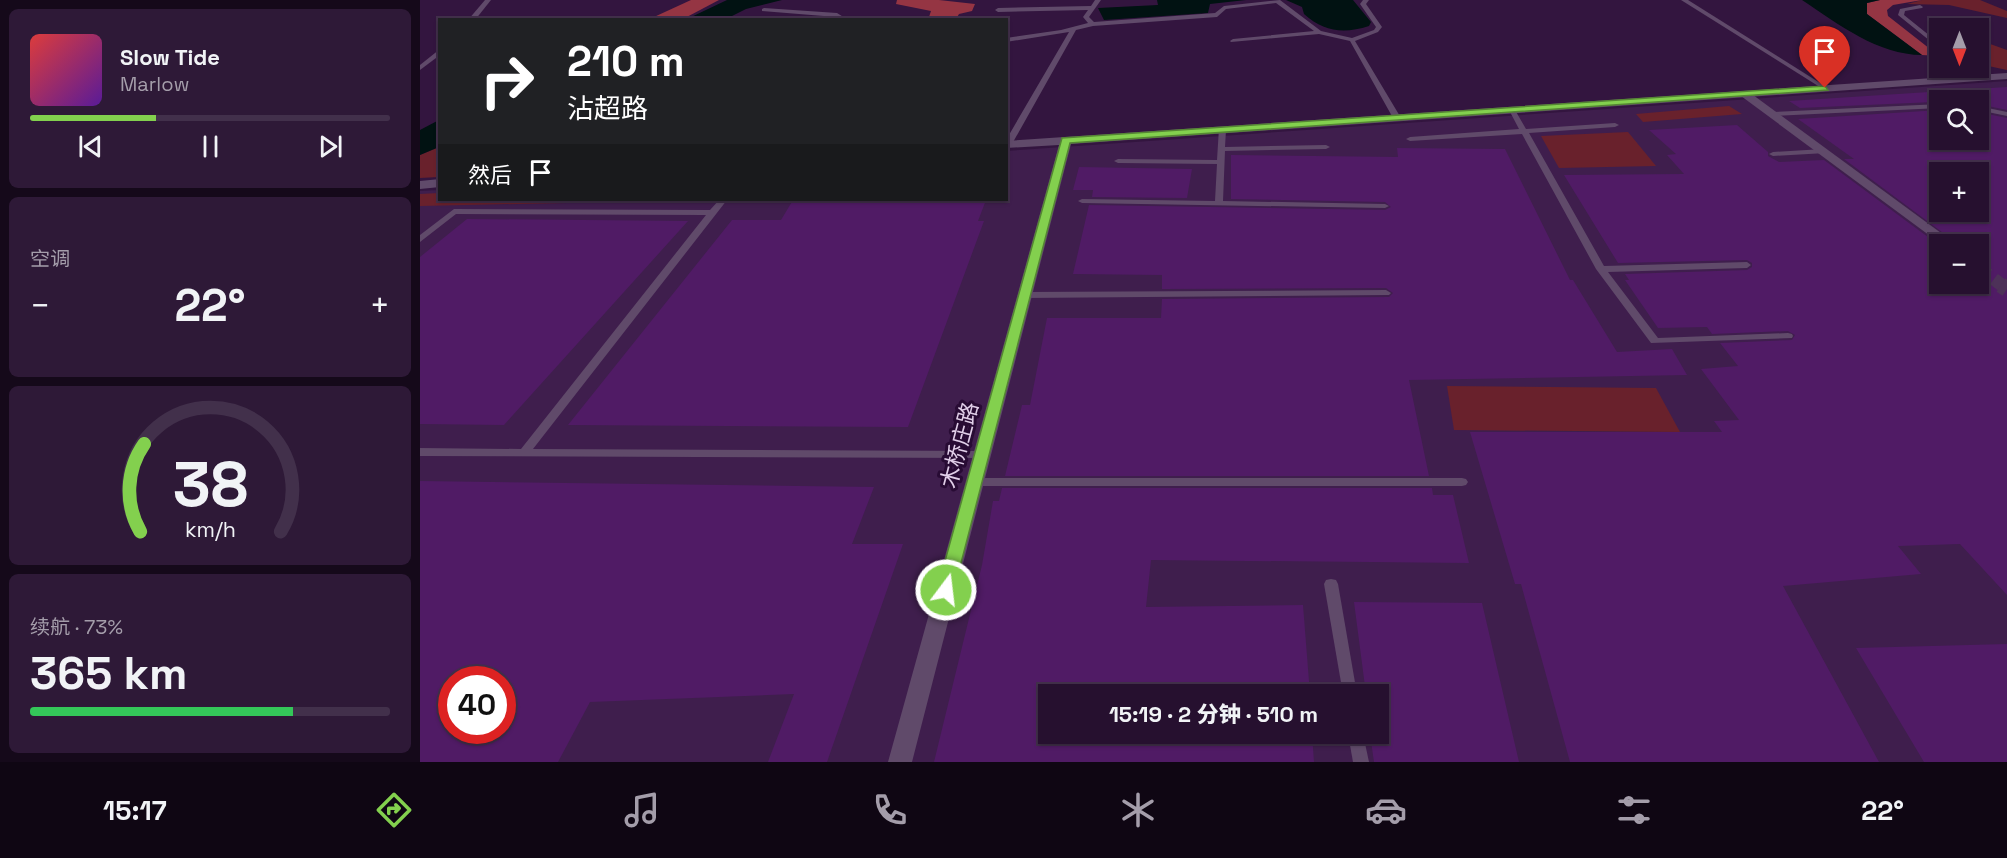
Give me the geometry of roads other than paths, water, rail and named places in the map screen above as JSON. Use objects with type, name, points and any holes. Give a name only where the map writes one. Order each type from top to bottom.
[{"type":"street","points":[[1008,144],[2007,76]]},
{"type":"street","points":[[1745,94],[1935,234]]},
{"type":"street","name":"木桥庄路","points":[[900,762],[1066,140]]},
{"type":"street","points":[[420,185],[438,183]]},
{"type":"lane","points":[[473,18],[488,0]]},
{"type":"lane","points":[[1092,24],[1086,17],[1098,0]]},
{"type":"lane","points":[[1008,39],[1049,31],[1073,30],[1092,24],[1217,15],[1224,8],[1276,0],[1319,32]]},
{"type":"lane","points":[[1233,41],[1319,32],[1352,40],[1376,31],[1379,27],[1363,4],[1366,0]]},
{"type":"lane","points":[[1684,0],[1825,88]]},
{"type":"lane","points":[[1920,7],[1902,10],[1901,15],[1929,38]]},
{"type":"lane","points":[[998,10],[1092,8]]},
{"type":"lane","points":[[764,10],[837,15],[842,18]]},
{"type":"lane","points":[[1008,142],[1073,30]]},
{"type":"lane","points":[[1352,40],[1397,118]]},
{"type":"lane","points":[[420,68],[438,53]]},
{"type":"lane","points":[[1989,75],[1993,77]]},
{"type":"lane","points":[[1773,114],[1929,107]]},
{"type":"lane","points":[[1989,109],[2005,111]]},
{"type":"lane","points":[[1512,110],[1601,269],[1655,340],[1788,336]]},
{"type":"lane","points":[[1410,139],[1615,125]]},
{"type":"lane","points":[[1219,203],[1222,130]]},
{"type":"lane","points":[[1221,149],[1326,147]]},
{"type":"lane","points":[[1773,154],[1823,151]]},
{"type":"lane","points":[[1118,161],[1221,162]]},
{"type":"lane","points":[[524,453],[722,201]]},
{"type":"lane","points":[[1082,201],[1385,206]]},
{"type":"lane","points":[[420,239],[454,211],[713,213]]},
{"type":"lane","points":[[1601,269],[1747,265]]},
{"type":"lane","points":[[1024,295],[1386,293]]},
{"type":"lane","points":[[420,452],[982,455]]},
{"type":"lane","points":[[974,482],[1462,482]]},
{"type":"lane","points":[[1331,584],[1348,684]]},
{"type":"lane","points":[[1358,744],[1361,762]]},
{"type":"tunnel","points":[[1989,275],[2003,286]]},
{"type":"tunnel","points":[[2001,285],[2007,289]]}]
